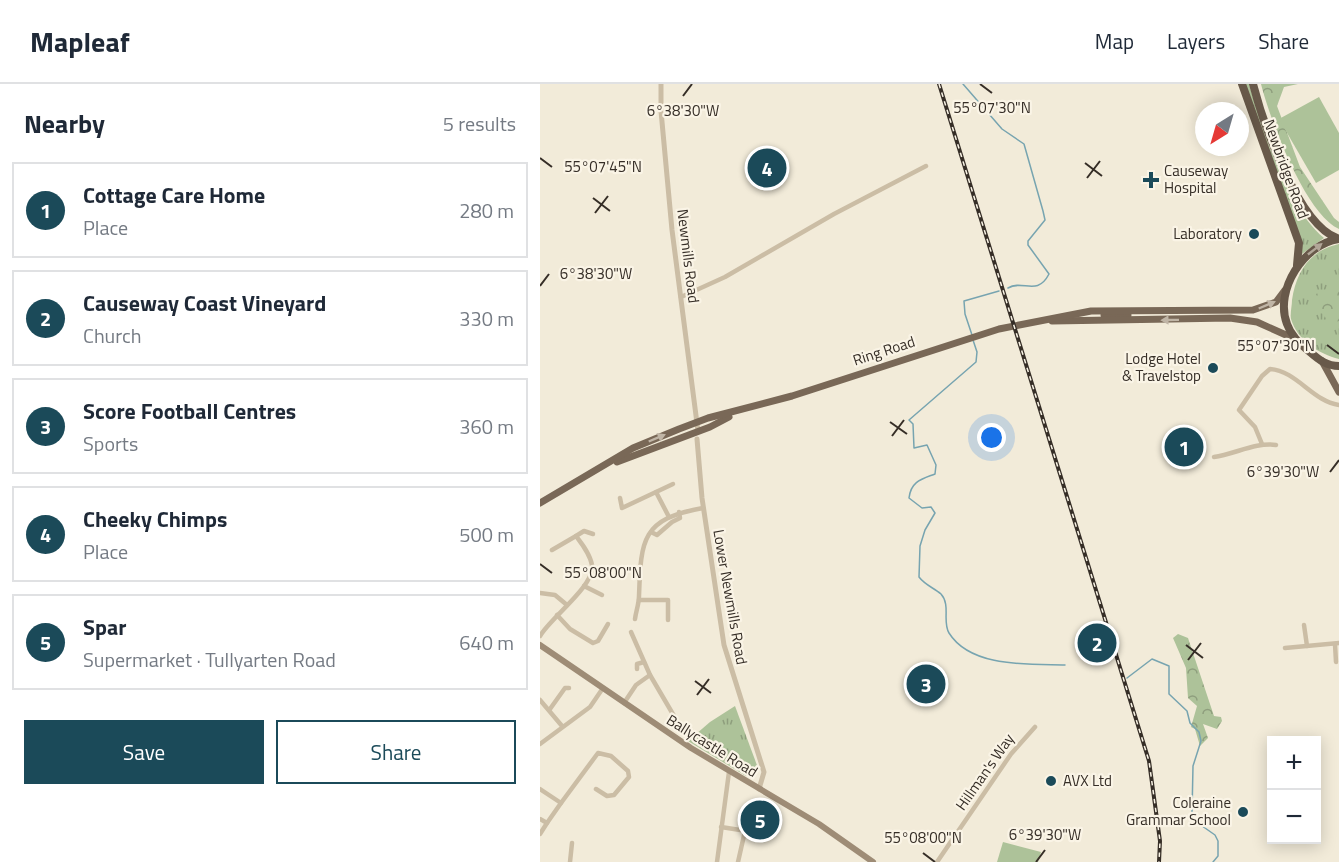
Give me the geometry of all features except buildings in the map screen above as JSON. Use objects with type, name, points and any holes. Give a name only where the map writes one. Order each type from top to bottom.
[{"type":"highway","name":"Newbridge Road","points":[[1242,84],[1299,243],[1298,265]]},
{"type":"highway","name":"Newbridge Road","points":[[1253,84],[1270,137],[1290,182],[1317,227],[1338,238]]},
{"type":"highway","points":[[1338,238],[1322,243],[1298,265],[1290,282],[1285,316],[1288,327],[1297,340],[1322,361],[1339,366]]},
{"type":"main road","name":"Ring Road","points":[[540,503],[633,448],[697,422],[736,413],[976,335],[1056,316],[1118,310],[1253,310],[1276,302],[1290,282]]},
{"type":"main road","points":[[1056,316],[1128,315]]},
{"type":"main road","name":"Ring Road","points":[[1043,320],[1230,318],[1257,322],[1297,340]]},
{"type":"main road","points":[[1322,361],[1339,392]]},
{"type":"main road","name":"Ring Road","points":[[606,466],[698,431],[736,413]]},
{"type":"main road","name":"Ballycastle Road","points":[[540,645],[729,772],[819,824],[873,862]]},
{"type":"street","name":"Newmills Road","points":[[661,84],[661,111],[672,230],[698,431]]},
{"type":"street","points":[[681,297],[725,277],[834,214],[926,166]]},
{"type":"street","points":[[1262,444],[1255,427],[1239,410],[1265,372],[1278,370],[1324,402],[1339,405]]},
{"type":"street","name":"Lower Newmills Road","points":[[697,439],[703,508],[724,645],[764,772],[759,789]]},
{"type":"street","points":[[1214,457],[1235,454],[1262,444],[1276,445]]},
{"type":"street","points":[[620,498],[622,508],[673,484]]},
{"type":"street","points":[[656,492],[669,517]]},
{"type":"street","points":[[635,619],[639,600],[638,569],[643,548],[651,532],[679,512],[703,508]]},
{"type":"street","points":[[651,532],[657,535],[680,518],[679,512]]},
{"type":"street","points":[[552,550],[584,531],[593,534]]},
{"type":"street","points":[[540,636],[556,615],[584,586],[591,573],[592,563],[576,536]]},
{"type":"street","points":[[584,586],[602,595]]},
{"type":"street","points":[[540,593],[555,595],[567,604]]},
{"type":"street","points":[[639,600],[668,600],[668,620]]},
{"type":"street","points":[[556,615],[570,629],[593,643],[598,640],[608,624]]},
{"type":"street","points":[[1304,625],[1306,646]]},
{"type":"street","points":[[632,632],[650,675],[684,734],[689,733]]},
{"type":"street","points":[[1291,656],[1288,648],[1337,643],[1336,662]]},
{"type":"street","points":[[637,669],[637,664],[644,662]]},
{"type":"street","points":[[624,703],[636,685],[650,675]]},
{"type":"street","points":[[550,709],[565,688],[569,688]]},
{"type":"street","points":[[540,744],[590,707],[603,688]]},
{"type":"street","points":[[540,700],[550,709],[562,726]]},
{"type":"street","points":[[659,708],[667,704]]},
{"type":"street","name":"Hillman's Way","points":[[937,862],[1011,754],[1035,727]]},
{"type":"street","points":[[540,834],[598,753],[611,756],[628,771],[629,777],[614,795],[607,796],[596,789]]},
{"type":"street","points":[[717,862],[729,772]]},
{"type":"street","points":[[540,789],[561,803]]},
{"type":"street","points":[[540,819],[547,823]]},
{"type":"street","points":[[721,827],[765,834]]},
{"type":"street","points":[[738,862],[745,831]]},
{"type":"street","points":[[570,862],[572,843]]},
{"type":"green space","points":[[1245,84],[1249,84],[1269,145],[1287,188],[1310,224],[1324,238],[1302,254],[1301,241]]},
{"type":"green space","points":[[1261,84],[1298,84],[1284,87],[1277,106],[1300,167],[1339,222],[1339,229],[1326,220],[1302,186],[1272,119]]},
{"type":"green space","points":[[1319,97],[1339,133],[1339,170],[1316,183],[1279,119]]},
{"type":"green space","points":[[1339,244],[1339,359],[1324,354],[1304,340],[1294,327],[1291,314],[1297,280],[1306,264],[1320,251]]},
{"type":"green space","points":[[1339,283],[1339,321],[1330,324],[1320,310],[1316,294]]},
{"type":"green space","points":[[1178,634],[1188,638],[1214,716],[1221,717],[1222,721],[1217,729],[1203,724],[1208,738],[1200,746],[1195,729],[1191,727],[1197,706],[1188,698],[1186,668],[1173,638]]},
{"type":"green space","points":[[735,706],[758,768],[746,776],[688,741],[710,722]]},
{"type":"green space","points":[[1003,842],[1041,852],[1038,862],[997,862]]},
{"type":"waterway","points":[[963,84],[1002,129],[1024,144],[1045,220],[1028,241],[1028,245],[1049,274],[1040,285],[1019,285],[1008,288]]},
{"type":"waterway","points":[[972,335],[965,314],[964,301],[999,291]]},
{"type":"waterway","points":[[973,340],[977,352],[976,362],[909,420],[913,424],[914,448],[927,445],[936,465],[935,474],[915,484],[909,498],[922,508],[931,507],[935,513],[925,530],[920,546],[919,577],[944,598],[947,629],[959,644],[971,653],[1002,662],[1065,665]]},
{"type":"waterway","points":[[1127,678],[1152,659],[1169,666],[1169,694],[1187,711],[1190,723],[1199,732],[1201,741],[1193,766],[1192,813],[1195,821],[1215,835],[1218,841],[1218,856],[1213,862]]},
{"type":"railway","points":[[939,84],[1149,761],[1160,841],[1159,862]]},
{"type":"place","name":"Cheeky Chimps","points":[[767,168]]},
{"type":"place","name":"Causeway Hospital","points":[[1151,180]]},
{"type":"place","name":"Laboratory","points":[[1254,234]]},
{"type":"place","name":"Lodge Hotel & Travelstop","points":[[1213,368]]},
{"type":"place","name":"Cottage Care Home","points":[[1184,447]]},
{"type":"place","name":"Causeway Coast Vineyard","points":[[1097,643]]},
{"type":"place","name":"Score Football Centres","points":[[926,684]]},
{"type":"place","name":"AVX Ltd","points":[[1051,781]]},
{"type":"place","name":"Coleraine Grammar School","points":[[1243,812]]},
{"type":"place","name":"Spar","points":[[760,820]]}]
